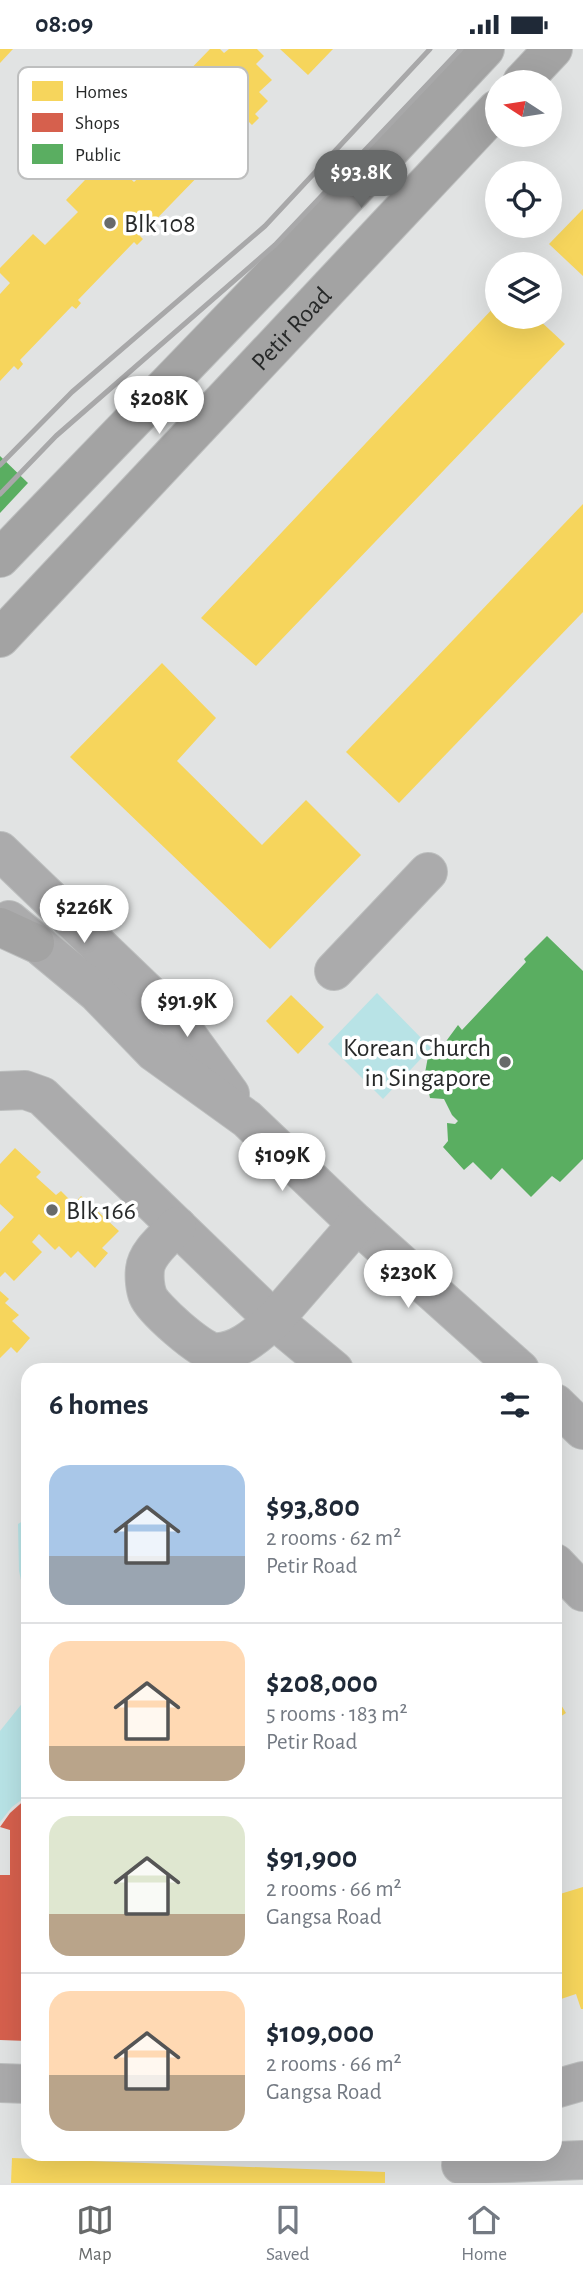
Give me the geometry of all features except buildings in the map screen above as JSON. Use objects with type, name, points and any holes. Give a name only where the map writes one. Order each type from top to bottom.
[{"type":"main road","name":"Petir Road","points":[[0,558],[275,273],[485,49]]},
{"type":"main road","points":[[534,70],[554,49]]},
{"type":"main road","name":"Petir Road","points":[[0,638],[485,122]]},
{"type":"main road","points":[[0,927],[34,943]]},
{"type":"street","points":[[0,851],[177,1021],[247,1119]]},
{"type":"street","points":[[334,971],[428,872]]},
{"type":"street","points":[[0,911],[34,943],[97,993],[154,1052],[247,1119],[357,1224],[512,1363]]},
{"type":"street","points":[[0,1091],[25,1090],[42,1096],[274,1319],[326,1363]]},
{"type":"street","points":[[177,1226],[150,1256],[145,1269],[147,1296],[153,1305],[199,1346],[215,1352],[229,1350],[244,1343],[274,1319],[357,1224]]},
{"type":"street","points":[[562,1410],[583,1430]]},
{"type":"street","points":[[562,1570],[583,1593]]},
{"type":"street","points":[[562,2087],[583,2081]]},
{"type":"street","points":[[0,2083],[21,2084]]},
{"type":"street","points":[[562,2161],[583,2160]]},
{"type":"street","points":[[461,2165],[559,2161]]},
{"type":"shaded area","points":[[377,993],[431,1048],[383,1099],[328,1044]]},
{"type":"shaded area","points":[[21,1522],[21,1580],[19,1571],[18,1524]]},
{"type":"shaded area","points":[[21,1705],[21,1800],[0,1822],[0,1731]]},
{"type":"railway","points":[[0,465],[72,392],[265,226],[430,49]]},
{"type":"railway","points":[[0,494],[56,436],[275,245],[461,49]]},
{"type":"place","name":"Blk 108","points":[[110,223]]},
{"type":"place","name":"Korean Church in Singapore","points":[[505,1062]]},
{"type":"place","name":"Blk 166","points":[[52,1210]]}]
